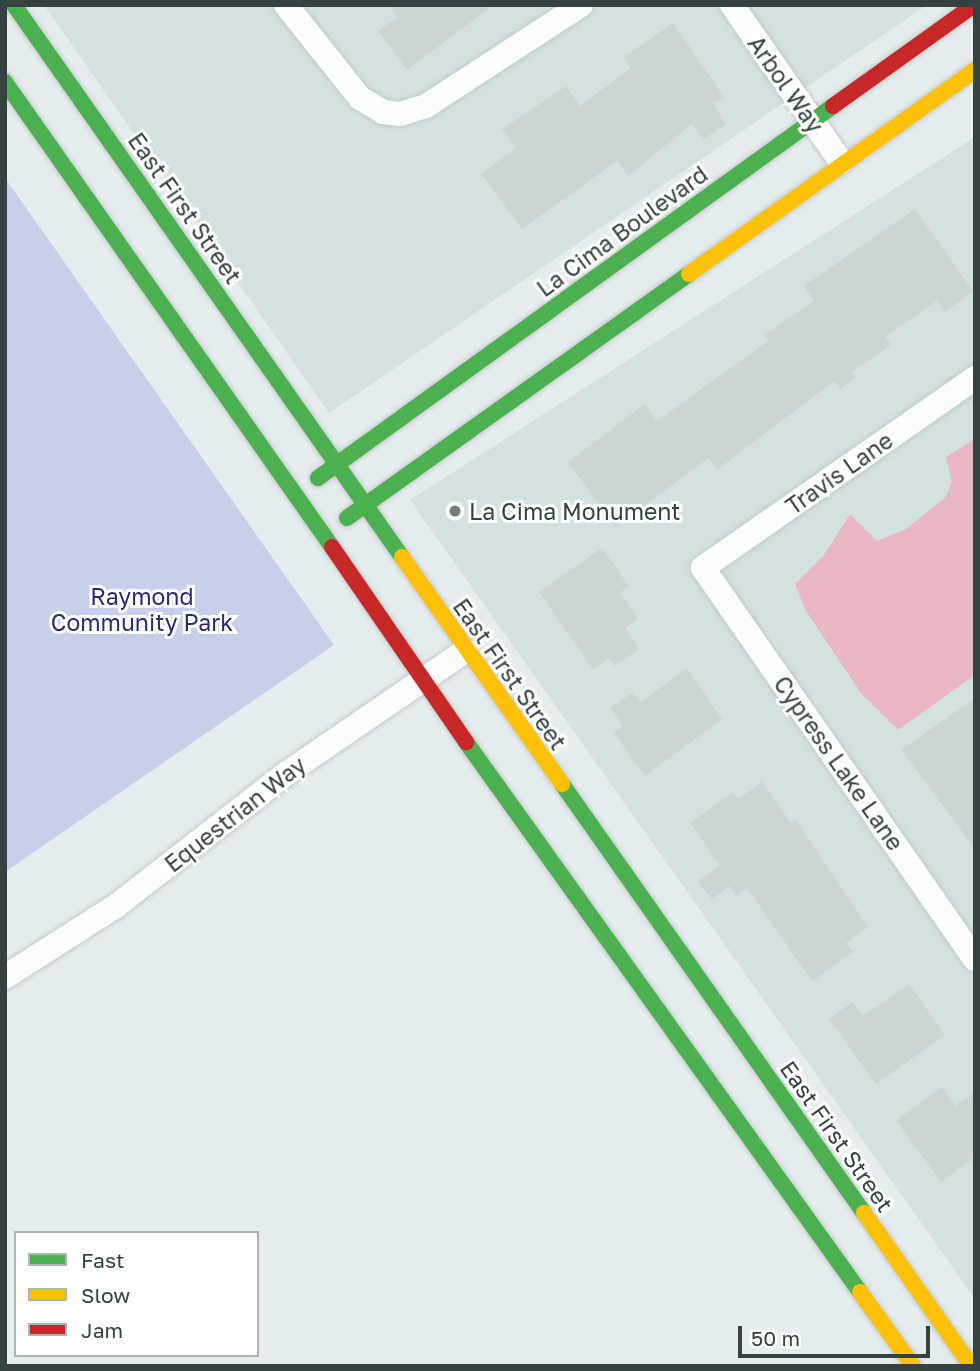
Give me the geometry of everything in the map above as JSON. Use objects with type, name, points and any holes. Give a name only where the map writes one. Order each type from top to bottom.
[{"type":"main road","name":"East First Street","points":[[14,5],[337,463],[465,651],[971,1366]]},
{"type":"main road","name":"La Cima Boulevard","points":[[297,494],[974,5]]},
{"type":"main road","points":[[324,534],[841,162],[975,70]]},
{"type":"main road","points":[[5,82],[297,494],[421,679],[913,1366]]},
{"type":"street","points":[[286,5],[367,104],[391,114],[426,106],[581,5]]},
{"type":"street","name":"Arbol Way","points":[[732,5],[841,162]]},
{"type":"street","name":"Travis Lane","points":[[703,568],[975,378]]},
{"type":"street","name":"Cypress Lake Lane","points":[[703,568],[975,959]]},
{"type":"street","name":"Equestrian Way","points":[[5,977],[116,906],[287,773],[465,651]]},
{"type":"shaded area","points":[[44,5],[927,5],[329,413]]},
{"type":"shaded area","points":[[975,137],[975,1299],[410,500]]},
{"type":"shaded area","points":[[975,439],[975,675],[898,730],[861,693],[806,611],[795,584],[824,555],[850,514],[877,541],[906,529],[945,498],[952,482],[946,457]]},
{"type":"green space","name":"Raymond Community Park","points":[[5,178],[334,645],[5,872]]},
{"type":"building","points":[[389,5],[494,5],[407,70],[378,31],[397,17]]},
{"type":"building","points":[[673,23],[724,97],[713,104],[726,124],[703,140],[692,124],[628,176],[617,161],[522,229],[481,174],[516,147],[502,129],[566,86],[580,106],[631,68],[624,57]]},
{"type":"building","points":[[915,209],[973,291],[945,312],[937,301],[885,337],[891,345],[852,372],[856,378],[840,389],[834,381],[717,470],[709,458],[616,527],[568,462],[645,404],[657,421],[768,341],[764,335],[814,301],[804,286]]},
{"type":"building","points":[[602,548],[629,586],[620,593],[638,619],[625,628],[639,649],[615,666],[609,658],[593,669],[539,592]]},
{"type":"building","points":[[687,668],[722,719],[645,776],[614,733],[623,726],[610,708],[633,692],[641,702]]},
{"type":"building","points":[[975,698],[975,849],[901,750]]},
{"type":"building","points":[[762,782],[791,823],[795,819],[868,927],[846,943],[853,952],[812,981],[747,888],[736,896],[729,886],[712,899],[698,881],[720,865],[690,823],[733,792],[738,799]]},
{"type":"building","points":[[909,984],[945,1035],[876,1084],[829,1019],[852,1002],[863,1016]]},
{"type":"building","points":[[942,1087],[955,1106],[975,1092],[975,1157],[941,1182],[896,1120]]},
{"type":"traffic: fast","points":[[14,5],[402,557]]},
{"type":"traffic: fast","points":[[5,82],[332,547]]},
{"type":"traffic: fast","points":[[318,478],[833,106]]},
{"type":"traffic: fast","points":[[347,518],[689,274]]},
{"type":"traffic: fast","points":[[466,742],[860,1292]]},
{"type":"traffic: fast","points":[[562,784],[864,1213]]},
{"type":"traffic: slow","points":[[689,274],[975,70]]},
{"type":"traffic: slow","points":[[402,557],[562,784]]},
{"type":"traffic: slow","points":[[864,1213],[971,1366]]},
{"type":"traffic: slow","points":[[860,1292],[913,1366]]},
{"type":"traffic: jam","points":[[833,106],[974,5]]},
{"type":"traffic: jam","points":[[332,547],[466,742]]},
{"type":"place","name":"La Cima Monument","points":[[455,511]]}]
